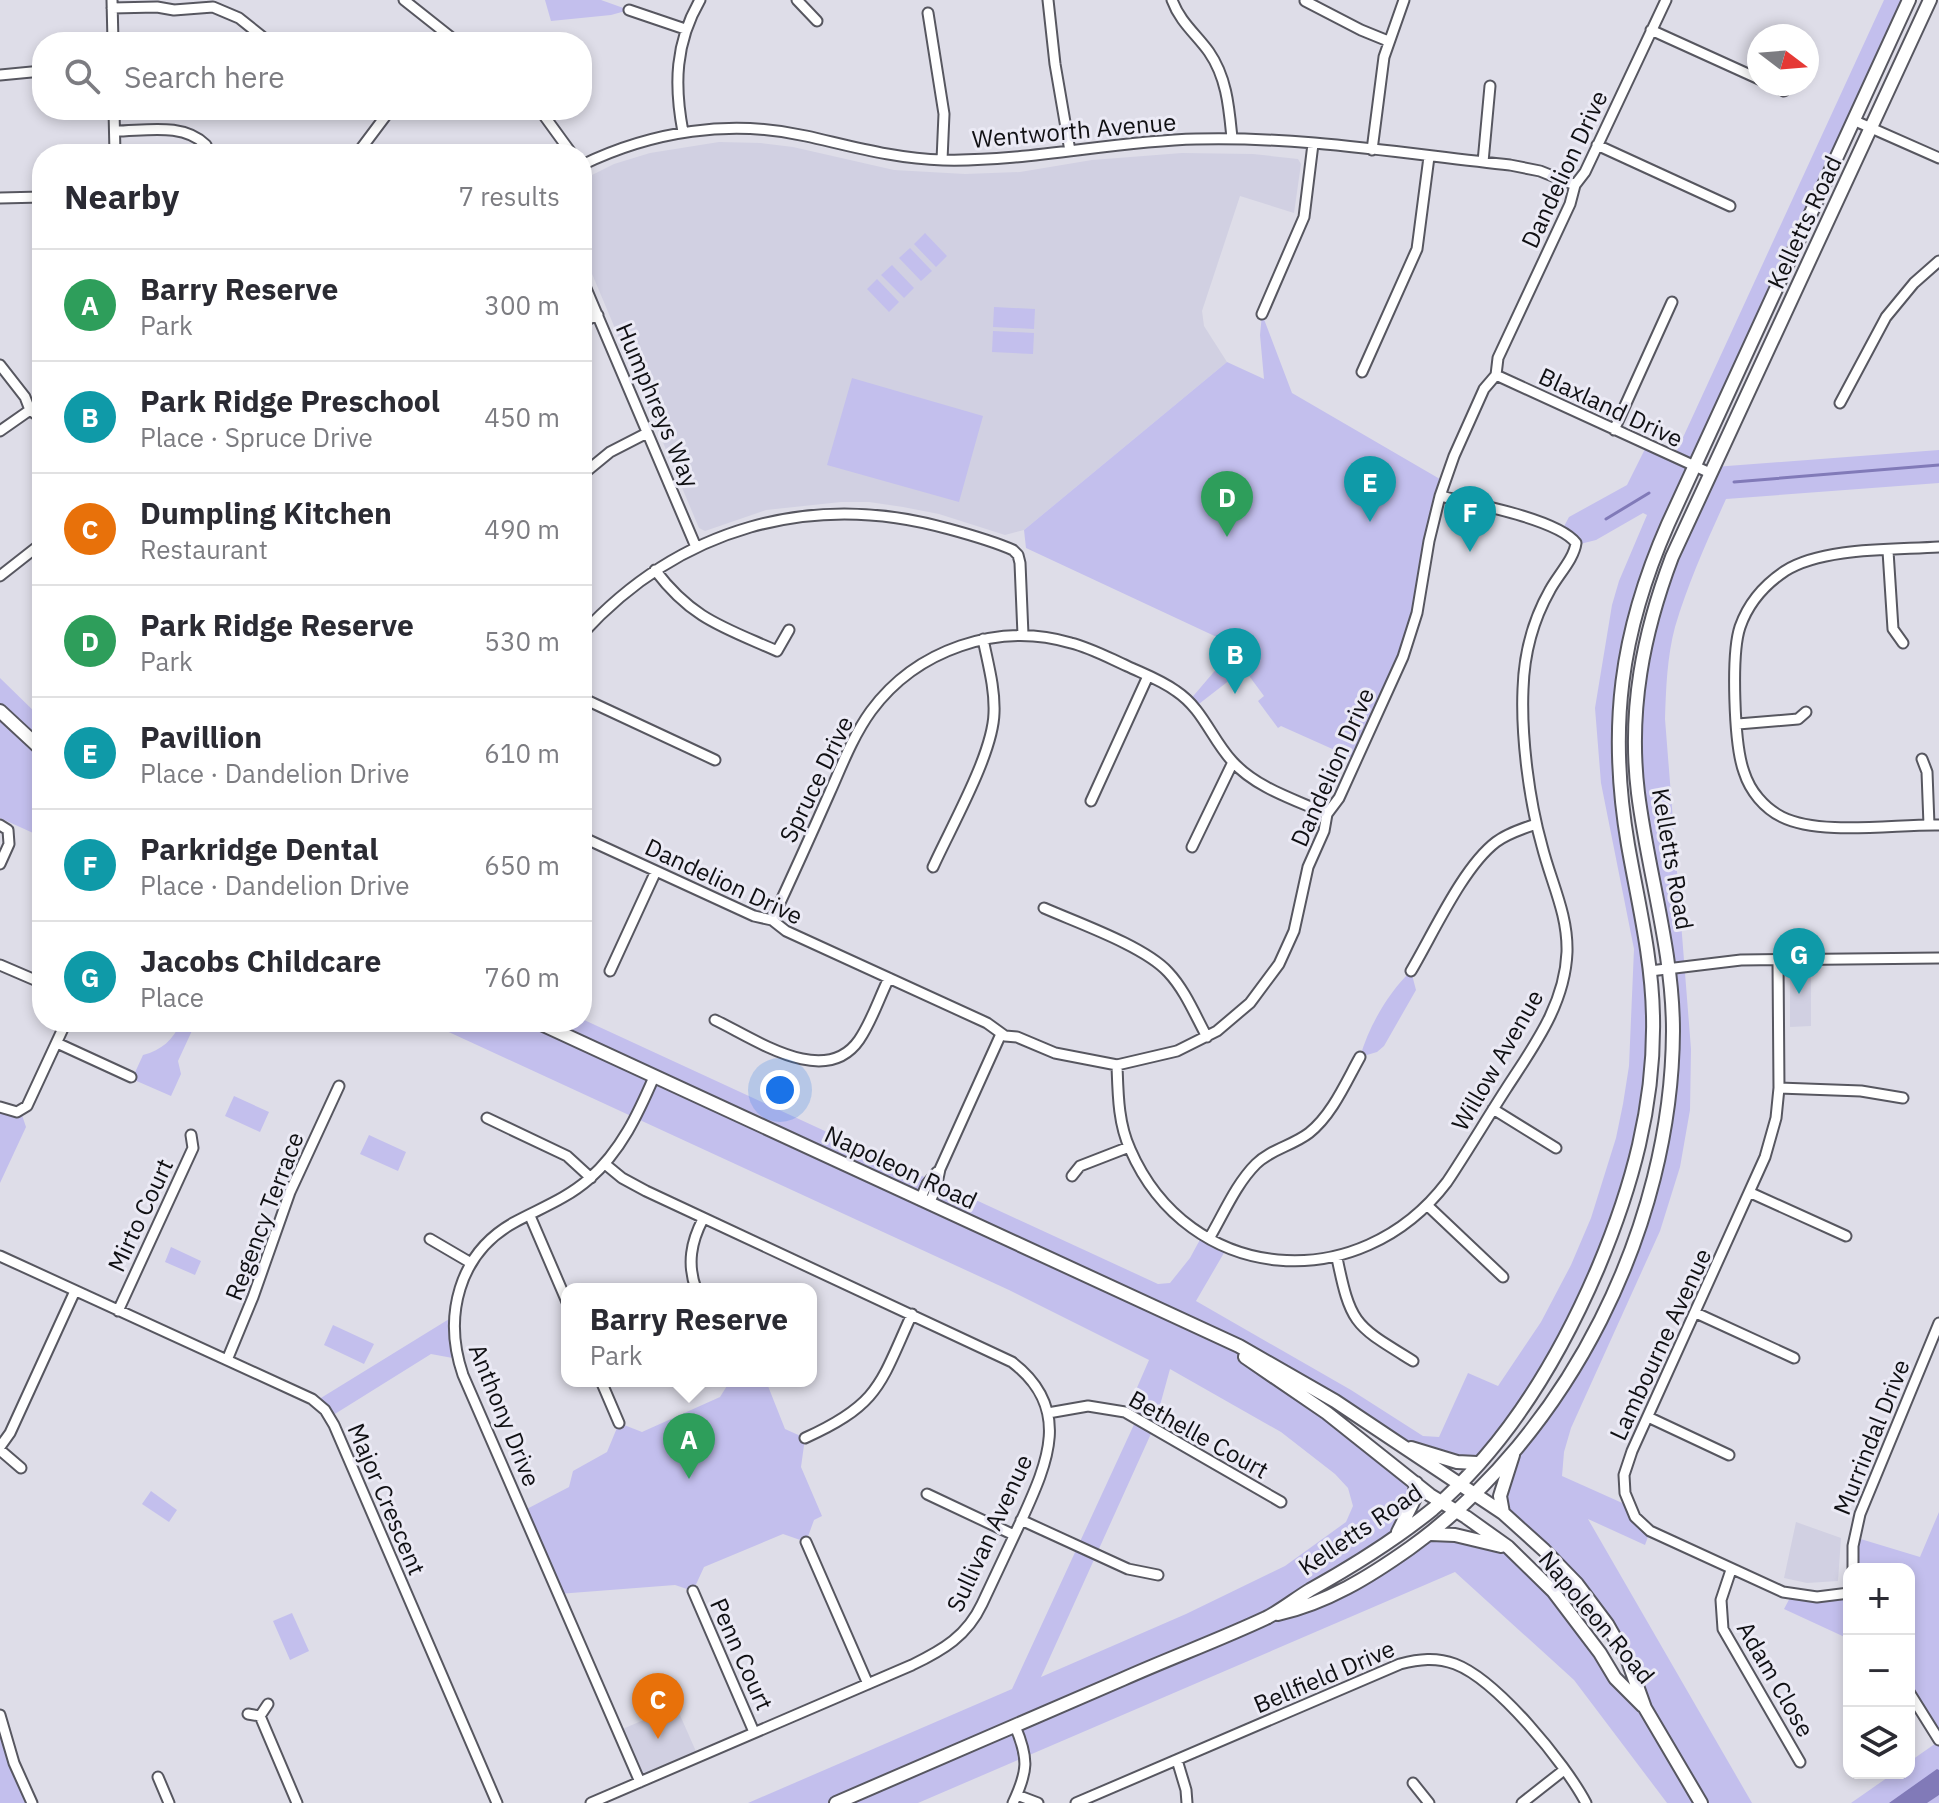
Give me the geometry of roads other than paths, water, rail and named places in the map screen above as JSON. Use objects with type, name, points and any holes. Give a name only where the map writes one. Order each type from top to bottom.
[{"type":"main road","name":"Kelletts Road","points":[[1271,1616],[1395,1537],[1440,1501],[1458,1485],[1517,1417],[1557,1353],[1589,1289],[1625,1201],[1640,1147],[1649,1091],[1653,1015],[1650,971],[1620,791],[1617,744],[1620,690],[1638,601],[1654,556],[1694,467],[1909,0]]},
{"type":"main road","name":"Kelletts Road","points":[[836,1803],[1271,1616],[1319,1602],[1392,1562],[1457,1512],[1514,1452],[1576,1363],[1624,1268],[1648,1201],[1662,1146],[1671,1080],[1673,1027],[1668,968],[1638,793],[1635,749],[1636,699],[1646,635],[1672,557],[1930,0]]},
{"type":"main road","points":[[0,711],[32,741]]},
{"type":"main road","name":"Napoleon Road","points":[[558,1032],[1278,1366],[1503,1513],[1561,1566],[1592,1603],[1628,1661],[1645,1708],[1701,1803]]},
{"type":"main road","name":"Napoleon Road","points":[[1203,1330],[1327,1413],[1440,1501],[1508,1547],[1553,1591],[1615,1678],[1645,1708]]},
{"type":"main road","points":[[1400,1445],[1457,1462],[1477,1463]]},
{"type":"main road","points":[[1503,1513],[1500,1496],[1514,1452]]},
{"type":"main road","points":[[1395,1537],[1414,1500],[1416,1483]]},
{"type":"main road","points":[[1431,1534],[1455,1535],[1508,1547]]},
{"type":"street","points":[[404,0],[441,32]]},
{"type":"street","points":[[683,132],[677,102],[677,71],[685,29],[700,0]]},
{"type":"street","points":[[797,0],[817,21]]},
{"type":"street","points":[[1048,0],[1070,151]]},
{"type":"street","points":[[1172,0],[1182,21],[1207,49],[1219,70],[1228,101],[1232,138]]},
{"type":"street","points":[[1372,150],[1388,41],[1404,0]]},
{"type":"street","name":"Dandelion Drive","points":[[592,842],[754,916],[772,920],[786,931],[987,1023],[1001,1034],[1068,1057],[1117,1065],[1177,1051],[1226,1024],[1250,1003],[1279,964],[1294,931],[1308,867],[1324,831],[1327,814],[1339,798],[1403,657],[1419,605],[1440,496],[1454,456],[1484,389],[1496,375],[1498,358],[1570,204],[1575,185],[1585,172],[1666,0]]},
{"type":"street","points":[[1305,1],[1388,41]]},
{"type":"street","points":[[113,32],[112,4],[174,10],[213,7],[239,18],[256,32]]},
{"type":"street","points":[[629,10],[685,29]]},
{"type":"street","points":[[928,13],[944,114],[942,160]]},
{"type":"street","points":[[1651,30],[1747,74]]},
{"type":"street","points":[[0,75],[32,72]]},
{"type":"street","points":[[1483,162],[1490,86]]},
{"type":"street","points":[[114,120],[115,144]]},
{"type":"street","points":[[364,144],[382,120]]},
{"type":"street","points":[[547,120],[565,144]]},
{"type":"street","points":[[1853,120],[1939,158]]},
{"type":"street","name":"Wentworth Avenue","points":[[592,160],[624,146],[683,132],[729,128],[777,131],[889,154],[942,160],[1003,160],[1145,142],[1232,138],[1483,162],[1531,169],[1575,185]]},
{"type":"street","points":[[115,131],[199,130],[206,144]]},
{"type":"street","points":[[1262,314],[1304,217],[1313,144]]},
{"type":"street","points":[[1597,145],[1730,206]]},
{"type":"street","points":[[1362,372],[1417,249],[1429,157]]},
{"type":"street","points":[[0,198],[32,197]]},
{"type":"street","points":[[1840,403],[1886,317],[1914,283],[1939,261]]},
{"type":"street","name":"Humphreys Way","points":[[592,302],[696,547]]},
{"type":"street","points":[[1614,430],[1672,302]]},
{"type":"street","points":[[592,318],[598,315]]},
{"type":"street","points":[[0,365],[25,397],[30,410],[0,431]]},
{"type":"street","name":"Blaxland Drive","points":[[1496,375],[1710,473]]},
{"type":"street","points":[[592,467],[610,452],[647,433]]},
{"type":"street","name":"Willow Avenue","points":[[1117,1065],[1119,1106],[1129,1147],[1156,1193],[1177,1215],[1240,1252],[1271,1259],[1306,1261],[1337,1258],[1387,1237],[1428,1206],[1447,1182],[1545,1027],[1565,972],[1567,943],[1563,910],[1536,824],[1523,706],[1525,669],[1538,616],[1576,543],[1571,536],[1528,518],[1440,496]]},
{"type":"street","points":[[592,624],[612,603],[655,570],[696,547],[758,524],[799,516],[853,513],[931,524],[1022,552],[1023,635]]},
{"type":"street","points":[[1922,759],[1927,772],[1934,825],[1822,826],[1798,823],[1783,817],[1762,801],[1748,781],[1742,764],[1734,671],[1736,642],[1744,618],[1756,597],[1777,577],[1809,560],[1831,554],[1939,547]]},
{"type":"street","points":[[0,576],[32,551]]},
{"type":"street","points":[[1888,551],[1893,629],[1903,643]]},
{"type":"street","points":[[655,570],[693,611],[777,651],[789,630]]},
{"type":"street","name":"Spruce Drive","points":[[772,920],[850,749],[871,713],[886,694],[915,669],[947,651],[983,639],[1023,635],[1072,643],[1148,676],[1178,692],[1194,706],[1233,762],[1260,783],[1327,814]]},
{"type":"street","points":[[933,867],[986,751],[993,724],[994,692],[983,639]]},
{"type":"street","points":[[1091,801],[1148,676]]},
{"type":"street","points":[[592,703],[715,760]]},
{"type":"street","points":[[1738,724],[1798,719],[1806,712]]},
{"type":"street","points":[[1192,847],[1233,762]]},
{"type":"street","points":[[1411,971],[1483,854],[1511,833],[1536,824]]},
{"type":"street","points":[[0,825],[8,830],[10,839],[0,864]]},
{"type":"street","points":[[610,971],[656,871]]},
{"type":"street","points":[[1044,908],[1132,948],[1161,965],[1178,985],[1207,1037]]},
{"type":"street","points":[[1650,971],[1741,960],[1939,958]]},
{"type":"street","name":"Lambourne Avenue","points":[[1778,960],[1779,1088],[1771,1138],[1751,1193],[1624,1475],[1625,1493],[1632,1511],[1650,1531],[1731,1570],[1792,1594],[1817,1597],[1843,1594]]},
{"type":"street","points":[[0,965],[32,979]]},
{"type":"street","points":[[715,1020],[799,1059],[827,1062],[841,1057],[858,1041],[889,978]]},
{"type":"street","points":[[0,1107],[21,1112],[29,1102],[62,1032]]},
{"type":"street","points":[[924,1202],[1001,1034]]},
{"type":"street","points":[[57,1043],[131,1077]]},
{"type":"street","points":[[1210,1237],[1250,1171],[1267,1155],[1308,1134],[1316,1126],[1330,1109],[1360,1057]]},
{"type":"street","name":"Anthony Drive","points":[[640,1782],[460,1366],[454,1341],[454,1316],[459,1290],[471,1263],[498,1234],[565,1198],[605,1164],[630,1128],[654,1077]]},
{"type":"street","name":"Regency Terrace","points":[[227,1360],[290,1192],[339,1086]]},
{"type":"street","points":[[1779,1088],[1854,1091],[1903,1098]]},
{"type":"street","points":[[1493,1109],[1556,1148]]},
{"type":"street","points":[[487,1118],[567,1156],[591,1178]]},
{"type":"street","name":"Mirto Court","points":[[118,1311],[193,1148],[191,1135]]},
{"type":"street","points":[[1072,1176],[1080,1166],[1129,1147]]},
{"type":"street","name":"Sullivan Avenue","points":[[591,1803],[868,1684],[938,1652],[960,1637],[978,1612],[1021,1520],[1048,1457],[1050,1439],[1048,1413],[1035,1386],[1012,1362],[633,1185],[605,1164]]},
{"type":"street","points":[[1751,1193],[1846,1236]]},
{"type":"street","points":[[1428,1206],[1503,1277]]},
{"type":"street","points":[[530,1216],[561,1288]]},
{"type":"street","points":[[694,1283],[691,1255],[694,1237],[703,1219]]},
{"type":"street","points":[[430,1239],[471,1263]]},
{"type":"street","name":"Major Crescent","points":[[0,1256],[312,1399],[330,1417],[497,1803]]},
{"type":"street","points":[[1337,1258],[1346,1301],[1356,1320],[1372,1336],[1413,1361]]},
{"type":"street","points":[[21,1468],[0,1449],[75,1291]]},
{"type":"street","points":[[1696,1313],[1794,1358]]},
{"type":"street","points":[[805,1438],[848,1417],[870,1398],[912,1314]]},
{"type":"street","name":"Murrindal Drive","points":[[1853,1563],[1854,1537],[1860,1514],[1936,1337],[1939,1323]]},
{"type":"street","points":[[604,1387],[619,1423]]},
{"type":"street","name":"Bethelle Court","points":[[1048,1413],[1088,1406],[1125,1412],[1281,1502]]},
{"type":"street","points":[[1648,1417],[1729,1455]]},
{"type":"street","points":[[927,1494],[1014,1535]]},
{"type":"street","points":[[1021,1520],[1128,1569],[1158,1575]]},
{"type":"street","points":[[806,1542],[868,1684]]},
{"type":"street","name":"Adam Close","points":[[1731,1570],[1721,1600],[1723,1629],[1800,1762]]},
{"type":"street","name":"Penn Court","points":[[693,1591],[754,1732]]},
{"type":"street","name":"Bellfield Drive","points":[[1076,1803],[1400,1664],[1429,1659],[1456,1664],[1478,1676],[1530,1727],[1586,1803]]},
{"type":"street","points":[[1915,1702],[1939,1740]]},
{"type":"street","points":[[260,1716],[268,1704]]},
{"type":"street","points":[[248,1714],[260,1716]]},
{"type":"street","points":[[0,1715],[3,1734],[32,1803]]},
{"type":"street","points":[[260,1716],[297,1803]]},
{"type":"street","points":[[1015,1726],[1024,1747],[1026,1763],[1015,1799],[1038,1803]]},
{"type":"street","points":[[1177,1760],[1187,1803]]},
{"type":"street","points":[[1522,1803],[1564,1770]]},
{"type":"street","points":[[158,1777],[169,1803]]},
{"type":"street","points":[[1413,1783],[1429,1803]]},
{"type":"waterway","points":[[1734,482],[1939,465]]},
{"type":"waterway","points":[[1606,519],[1649,493]]},
{"type":"place","name":"Pavillion","points":[[1370,522]]},
{"type":"place","name":"Park Ridge Reserve","points":[[1227,537]]},
{"type":"place","name":"Parkridge Dental","points":[[1470,552]]},
{"type":"place","name":"Park Ridge Preschool","points":[[1235,694]]},
{"type":"place","name":"Jacobs Childcare","points":[[1799,994]]},
{"type":"place","name":"Barry Reserve","points":[[689,1479]]},
{"type":"place","name":"Dumpling Kitchen","points":[[658,1739]]}]
